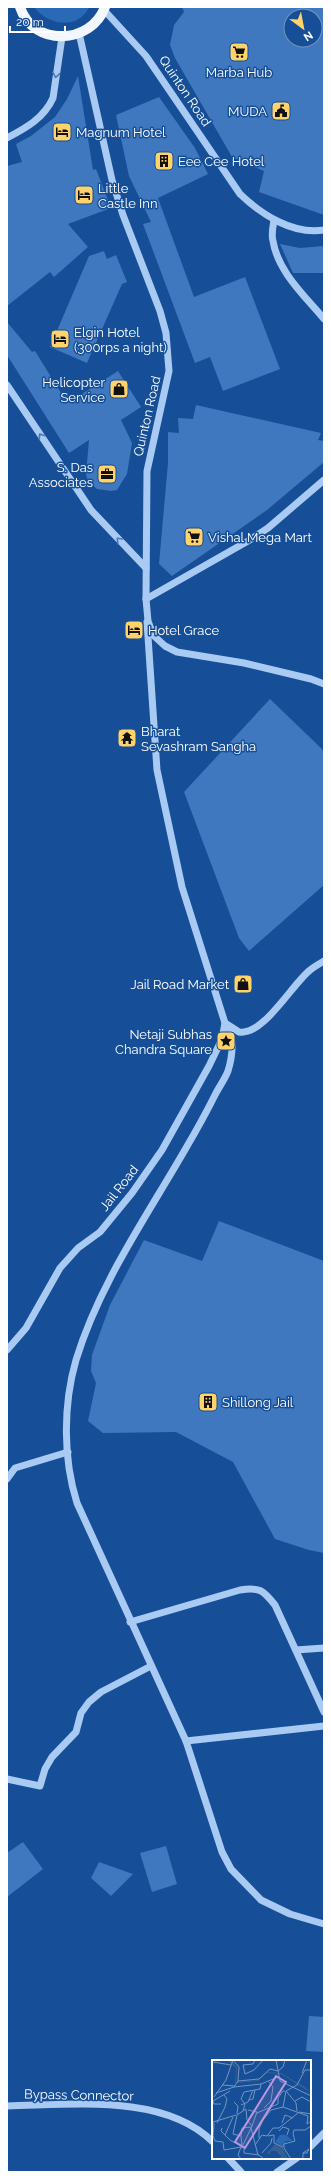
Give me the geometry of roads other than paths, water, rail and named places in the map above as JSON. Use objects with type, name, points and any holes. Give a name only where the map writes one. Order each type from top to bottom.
[{"type":"main road","points":[[20,7],[28,22],[38,30],[50,35],[62,37],[79,33],[94,24],[104,8]]},
{"type":"street","name":"Quinton Road","points":[[104,8],[146,56],[240,194],[256,209],[274,220],[292,227],[318,231],[324,230]]},
{"type":"street","name":"Quinton Road","points":[[79,33],[112,180],[123,215],[160,311],[166,332],[169,371],[147,471],[146,601],[148,621],[153,635],[164,646],[177,652],[244,663],[311,679],[324,684]]},
{"type":"street","points":[[7,138],[35,122],[49,106],[52,98],[62,37]]},
{"type":"street","points":[[274,220],[272,240],[277,256],[288,275],[324,319]]},
{"type":"street","points":[[7,385],[90,510],[146,568]]},
{"type":"street","points":[[324,480],[268,528],[248,542],[146,601],[148,665],[157,770],[182,887],[232,1037],[233,1052],[227,1072],[197,1130],[115,1271],[87,1328],[76,1360],[68,1393],[68,1452],[71,1484],[77,1504],[186,1741],[222,1852],[231,1869],[261,1900],[290,1914],[324,1924]]},
{"type":"street","points":[[227,1025],[239,1032],[252,1030],[271,1014],[309,971],[324,961]]},
{"type":"street","name":"Jail Road","points":[[7,1350],[26,1328],[60,1268],[78,1248],[100,1232],[132,1193],[162,1150],[209,1066],[227,1025]]},
{"type":"street","points":[[7,1479],[15,1468],[68,1452]]},
{"type":"street","points":[[130,1622],[240,1590],[254,1588],[265,1592],[275,1605],[324,1712]]},
{"type":"street","points":[[296,1650],[324,1648]]},
{"type":"street","points":[[7,1779],[40,1786],[45,1769],[52,1757],[76,1732],[81,1712],[89,1702],[101,1692],[151,1666]]},
{"type":"street","points":[[186,1741],[324,1726]]},
{"type":"street","name":"Bypass Connector","points":[[7,2106],[128,2106],[155,2112],[183,2121],[212,2141]]},
{"type":"street","points":[[311,2146],[324,2133]]},
{"type":"street","points":[[229,2159],[241,2172]]},
{"type":"street","points":[[277,2172],[296,2159]]},
{"type":"place","name":"Marba Hub","points":[[239,52]]},
{"type":"place","name":"MUDA","points":[[281,111]]},
{"type":"place","name":"Magnum Hotel","points":[[62,132]]},
{"type":"place","name":"Eee Cee Hotel","points":[[164,161]]},
{"type":"place","name":"Little Castle Inn","points":[[84,195]]},
{"type":"place","name":"Elgin Hotel (300rps a night)","points":[[60,339]]},
{"type":"place","name":"Helicopter Service","points":[[119,389]]},
{"type":"place","name":"S. Das Associates","points":[[107,474]]},
{"type":"place","name":"Vishal Mega Mart","points":[[194,537]]},
{"type":"place","name":"Hotel Grace","points":[[134,630]]},
{"type":"place","name":"Bharat Sevashram Sangha","points":[[127,738]]},
{"type":"place","name":"Jail Road Market","points":[[243,984]]},
{"type":"place","name":"Netaji Subhas Chandra Square","points":[[226,1041]]},
{"type":"place","name":"Shillong Jail","points":[[208,1402]]}]
